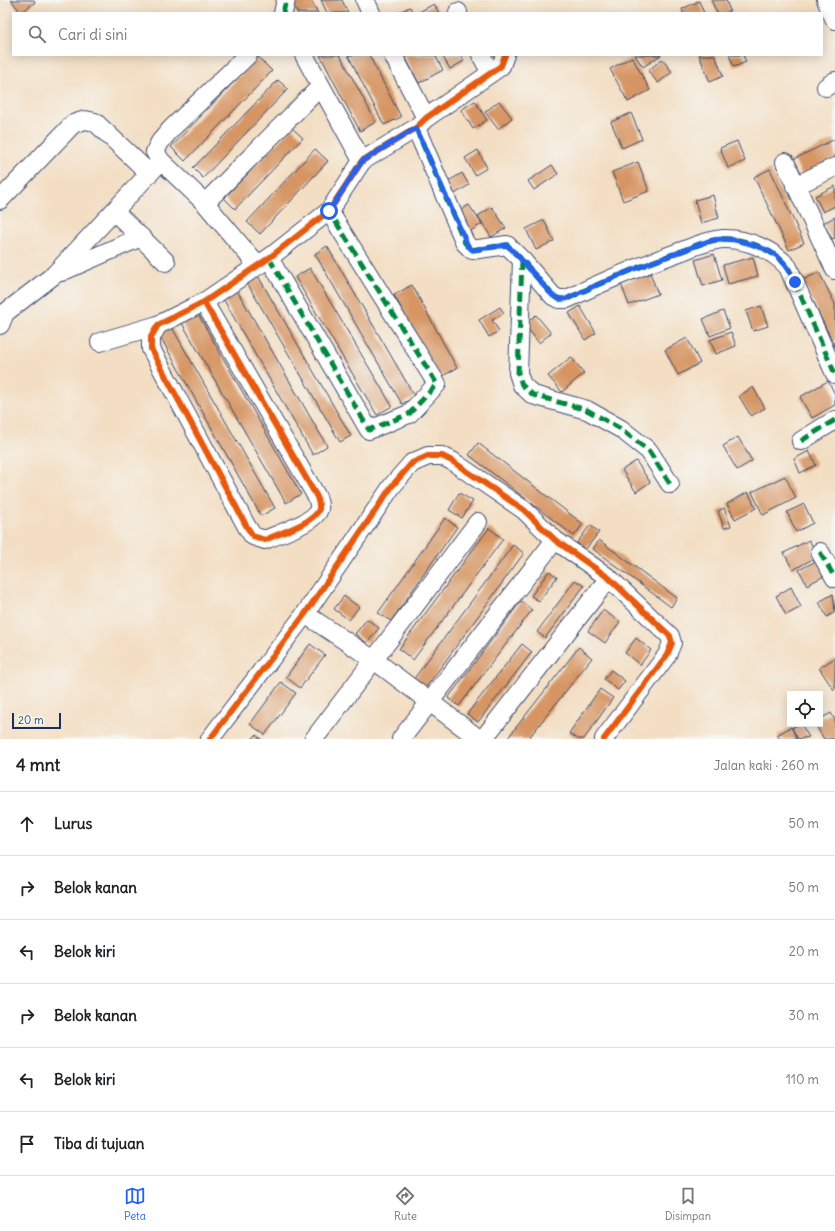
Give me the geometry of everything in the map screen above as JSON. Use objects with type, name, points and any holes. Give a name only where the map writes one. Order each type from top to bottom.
[{"type":"street","points":[[283,12],[286,0]]},
{"type":"street","points":[[365,0],[371,12]]},
{"type":"street","points":[[826,0],[835,20]]},
{"type":"street","points":[[2,316],[54,275],[155,167],[155,152],[160,142],[171,129],[247,56]]},
{"type":"street","points":[[304,56],[320,87],[362,161]]},
{"type":"street","points":[[393,56],[468,246],[472,250],[507,245],[553,296],[560,299],[566,299],[654,261],[709,241],[723,239],[736,240],[764,249],[780,257],[788,267],[835,374]]},
{"type":"street","points":[[482,56],[491,73]]},
{"type":"street","points":[[100,342],[158,326],[204,302],[263,262],[329,211],[362,161],[421,123],[501,66],[505,56]]},
{"type":"street","points":[[205,203],[320,87]]},
{"type":"street","points":[[0,200],[73,124],[85,120],[96,122],[205,203],[263,262],[369,430],[409,414],[437,384],[329,211]]},
{"type":"street","points":[[785,162],[795,186],[833,259]]},
{"type":"street","points":[[795,186],[835,167]]},
{"type":"street","points":[[114,211],[166,262]]},
{"type":"street","points":[[54,275],[141,238]]},
{"type":"street","points":[[522,260],[518,372],[522,385],[533,395],[587,410],[621,429],[648,451],[670,484]]},
{"type":"street","points":[[158,326],[151,337],[151,349],[253,536],[264,540],[311,520],[319,509],[317,497],[204,302]]},
{"type":"street","points":[[801,441],[835,420]]},
{"type":"street","points":[[210,739],[305,614],[392,486],[412,463],[428,456],[442,456],[464,469],[524,510],[555,540],[609,578],[667,631],[672,643],[667,655],[604,739]]},
{"type":"street","points":[[314,739],[478,522]]},
{"type":"street","points":[[401,739],[555,540]]},
{"type":"street","points":[[820,552],[835,578]]},
{"type":"street","points":[[483,739],[609,578]]},
{"type":"street","points":[[305,614],[374,660],[479,739]]},
{"type":"building","points":[[11,0],[34,0],[35,2],[20,12]]},
{"type":"building","points":[[291,0],[311,0],[317,12],[297,12]]},
{"type":"building","points":[[321,0],[342,0],[348,12],[327,12]]},
{"type":"building","points":[[711,0],[726,0],[730,11],[717,12]]},
{"type":"building","points":[[699,1],[704,12],[683,12],[682,9]]},
{"type":"building","points":[[434,4],[438,12],[419,12]]},
{"type":"building","points":[[410,7],[412,12],[399,12]]},
{"type":"building","points":[[321,56],[341,56],[376,122],[360,131]]},
{"type":"building","points":[[349,56],[370,56],[401,117],[384,125]]},
{"type":"building","points":[[405,56],[436,56],[443,70],[419,83]]},
{"type":"building","points":[[443,56],[462,56],[464,61],[450,69]]},
{"type":"building","points":[[636,56],[660,56],[643,67]]},
{"type":"building","points":[[699,56],[715,56],[723,76],[710,82]]},
{"type":"building","points":[[729,56],[743,56],[746,62],[734,67]]},
{"type":"building","points":[[258,57],[272,71],[185,161],[171,147]]},
{"type":"building","points":[[632,57],[650,90],[628,102],[610,69]]},
{"type":"building","points":[[662,59],[672,72],[658,83],[648,71]]},
{"type":"building","points":[[278,80],[288,89],[203,178],[193,168]]},
{"type":"building","points":[[475,101],[487,120],[473,129],[461,110]]},
{"type":"building","points":[[499,101],[512,118],[498,129],[485,112]]},
{"type":"building","points":[[631,113],[642,139],[622,148],[611,122]]},
{"type":"building","points":[[292,128],[303,138],[235,209],[224,198]]},
{"type":"building","points":[[835,139],[835,158],[802,175],[794,159]]},
{"type":"building","points":[[737,141],[745,161],[728,168],[720,148]]},
{"type":"building","points":[[315,149],[328,161],[260,234],[247,222]]},
{"type":"building","points":[[478,150],[487,168],[475,175],[465,158]]},
{"type":"building","points":[[638,162],[649,191],[623,201],[612,172]]},
{"type":"building","points":[[552,165],[558,174],[534,190],[528,181]]},
{"type":"building","points":[[770,169],[804,243],[789,250],[754,177]]},
{"type":"building","points":[[462,173],[469,185],[450,197],[442,185]]},
{"type":"building","points":[[835,186],[835,206],[823,212],[815,196]]},
{"type":"building","points":[[713,195],[719,218],[701,223],[695,200]]},
{"type":"building","points":[[469,205],[482,224],[467,233],[455,214]]},
{"type":"building","points":[[492,207],[506,228],[491,237],[478,216]]},
{"type":"building","points":[[835,217],[835,238],[832,239],[823,223]]},
{"type":"building","points":[[544,220],[554,241],[536,250],[526,229]]},
{"type":"building","points":[[327,246],[415,397],[402,404],[315,254]]},
{"type":"building","points":[[714,254],[722,280],[703,286],[695,260]]},
{"type":"building","points":[[753,257],[758,276],[728,284],[723,265]]},
{"type":"building","points":[[310,268],[392,406],[377,415],[295,277]]},
{"type":"building","points":[[819,272],[835,304],[835,347],[803,280]]},
{"type":"building","points":[[650,273],[658,294],[629,305],[621,284]]},
{"type":"building","points":[[258,276],[351,436],[340,442],[247,283]]},
{"type":"building","points":[[412,285],[457,368],[439,378],[394,295]]},
{"type":"building","points":[[235,287],[327,446],[313,455],[221,295]]},
{"type":"building","points":[[580,306],[596,333],[585,340],[569,313]]},
{"type":"building","points":[[761,306],[768,326],[753,331],[746,311]]},
{"type":"building","points":[[500,307],[504,313],[492,320],[499,331],[489,337],[479,320]]},
{"type":"building","points":[[195,309],[301,494],[286,503],[179,318]]},
{"type":"building","points":[[723,311],[730,328],[710,336],[703,319]]},
{"type":"building","points":[[536,315],[551,333],[539,343],[524,324]]},
{"type":"building","points":[[170,324],[275,508],[261,516],[157,331]]},
{"type":"building","points":[[731,332],[736,346],[716,354],[710,340]]},
{"type":"building","points":[[687,338],[700,363],[678,375],[665,350]]},
{"type":"building","points":[[571,357],[584,373],[562,392],[548,376]]},
{"type":"building","points":[[828,381],[835,394],[835,405],[812,418],[800,397]]},
{"type":"building","points":[[753,387],[765,408],[751,416],[739,396]]},
{"type":"building","points":[[738,437],[752,461],[737,470],[723,446]]},
{"type":"building","points":[[478,443],[583,524],[574,536],[469,455]]},
{"type":"building","points":[[809,451],[816,465],[800,473],[794,459]]},
{"type":"building","points":[[636,461],[650,482],[636,492],[622,470]]},
{"type":"building","points":[[785,476],[796,498],[763,515],[752,492]]},
{"type":"building","points":[[748,492],[756,508],[735,519],[727,504]]},
{"type":"building","points":[[459,493],[473,501],[462,518],[449,510]]},
{"type":"building","points":[[804,504],[813,523],[796,532],[787,512]]},
{"type":"building","points":[[724,508],[731,526],[724,528],[718,511]]},
{"type":"building","points":[[445,518],[457,527],[391,621],[378,613]]},
{"type":"building","points":[[590,525],[599,532],[585,550],[577,543]]},
{"type":"building","points":[[489,528],[503,539],[413,660],[399,649]]},
{"type":"building","points":[[599,540],[677,598],[671,607],[593,549]]},
{"type":"building","points":[[809,540],[818,556],[793,570],[784,553]]},
{"type":"building","points":[[513,545],[524,553],[425,689],[413,680]]},
{"type":"building","points":[[818,560],[826,575],[807,585],[799,570]]},
{"type":"building","points":[[549,571],[557,577],[539,601],[531,596]]},
{"type":"building","points":[[575,580],[584,586],[545,638],[537,632]]},
{"type":"building","points":[[791,587],[801,607],[786,615],[776,596]]},
{"type":"building","points":[[833,594],[835,612],[827,617],[819,602]]},
{"type":"building","points":[[344,596],[359,607],[349,620],[334,609]]},
{"type":"building","points":[[521,601],[532,610],[459,706],[448,698]]},
{"type":"building","points":[[603,610],[620,622],[605,643],[588,631]]},
{"type":"building","points":[[367,619],[379,628],[367,643],[355,634]]},
{"type":"building","points":[[636,638],[651,650],[640,665],[625,653]]},
{"type":"building","points":[[310,644],[325,655],[300,688],[286,677]]},
{"type":"building","points":[[522,644],[532,652],[478,722],[467,714]]},
{"type":"building","points":[[579,647],[592,658],[528,739],[507,739]]},
{"type":"building","points":[[835,658],[835,689],[834,690],[819,668]]},
{"type":"building","points":[[611,670],[625,681],[618,690],[604,679]]},
{"type":"building","points":[[281,682],[296,693],[265,735],[250,724]]},
{"type":"building","points":[[600,689],[613,698],[584,739],[578,739],[569,733]]},
{"type":"building","points":[[831,713],[835,720],[835,739],[824,739],[817,727],[823,727],[823,717]]},
{"type":"building","points":[[791,727],[797,739],[780,739],[777,735]]},
{"type":"building","points":[[803,727],[809,737],[798,739],[792,728]]},
{"type":"building","points":[[256,735],[261,739],[252,739]]},
{"type":"marked path","points":[[283,12],[286,0]]},
{"type":"marked path","points":[[416,128],[465,243],[472,250],[507,245],[553,296],[559,299],[567,299],[653,262],[702,244],[723,239],[732,239],[750,243],[775,255],[788,267],[835,374]]},
{"type":"marked path","points":[[269,258],[369,430],[409,414],[437,384],[329,211]]},
{"type":"marked path","points":[[522,260],[518,373],[522,385],[533,395],[587,410],[621,429],[649,451],[670,484]]},
{"type":"marked path","points":[[801,441],[835,420]]},
{"type":"marked path","points":[[820,552],[835,578]]},
{"type":"cycle path","points":[[204,302],[269,258],[329,211],[362,161],[416,128],[426,118],[501,66],[505,56]]},
{"type":"cycle path","points":[[204,302],[317,497],[319,503],[319,509],[311,519],[295,528],[265,540],[253,536],[247,527],[151,349],[151,337],[158,325],[204,302]]},
{"type":"cycle path","points":[[210,739],[305,614],[392,486],[412,463],[428,456],[442,456],[452,461],[524,510],[555,540],[609,578],[670,636],[672,643],[667,655],[604,739]]},
{"type":"route","points":[[329,211],[362,161],[416,128],[465,243],[472,250],[503,244],[507,245],[553,296],[560,299],[566,299],[654,261],[709,241],[723,239],[745,242],[780,257],[788,267],[795,282]]}]
